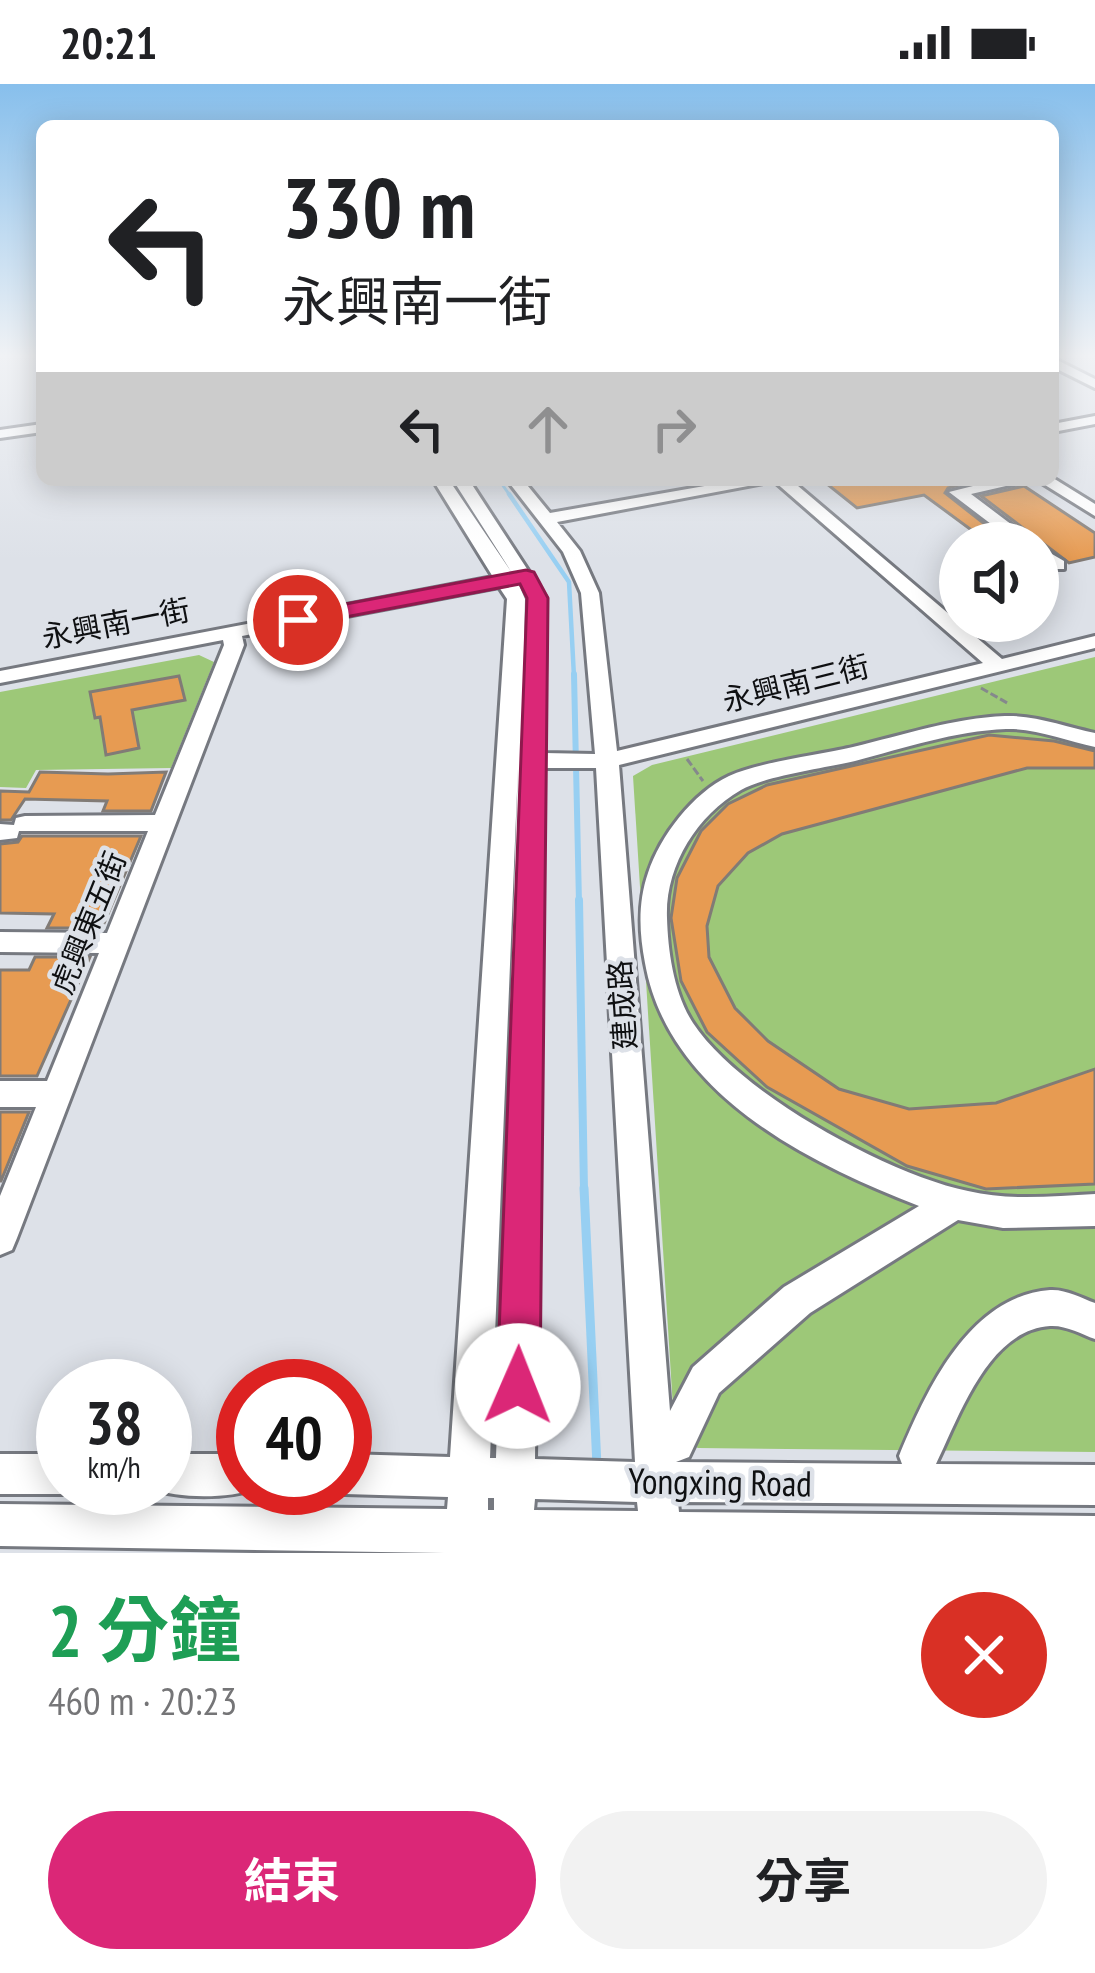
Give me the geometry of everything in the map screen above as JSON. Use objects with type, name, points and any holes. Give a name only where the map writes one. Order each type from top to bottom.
[{"type":"street","points":[[0,430],[36,426]]},
{"type":"street","points":[[446,486],[517,578]]},
{"type":"street","points":[[464,486],[517,578],[529,761],[520,1538]]},
{"type":"street","name":"建成路","points":[[519,486],[571,551],[590,593],[645,1482],[654,1539]]},
{"type":"street","points":[[544,519],[732,486]]},
{"type":"street","points":[[788,486],[998,666]]},
{"type":"street","points":[[990,486],[957,492],[999,522]]},
{"type":"street","points":[[1054,486],[1095,512]]},
{"type":"street","name":"永興南一街","points":[[0,677],[517,578]]},
{"type":"street","name":"虎興東五街","points":[[0,1238],[234,645],[232,632]]},
{"type":"street","name":"永興南三街","points":[[529,761],[600,761],[1095,642]]},
{"type":"street","points":[[1095,740],[1010,722],[960,728],[736,782],[714,797],[664,855],[650,901],[660,979],[684,1034],[723,1075],[801,1131],[858,1166],[954,1204],[1024,1214],[1095,1210]]},
{"type":"street","points":[[465,1542],[529,761]]},
{"type":"street","points":[[11,829],[165,823]]},
{"type":"street","points":[[0,942],[116,943]]},
{"type":"street","points":[[0,1094],[57,1094]]},
{"type":"street","points":[[675,1443],[706,1380],[797,1300],[954,1204]]},
{"type":"street","points":[[920,1456],[980,1344],[1027,1311],[1056,1307],[1095,1321]]},
{"type":"street","points":[[0,1474],[36,1474]]},
{"type":"street","name":"Yongxing Road","points":[[372,1474],[645,1482],[1095,1485]]},
{"type":"street","name":"Yongxing Road","points":[[0,1525],[465,1542],[1095,1537]]},
{"type":"path","points":[[684,754],[714,797]]},
{"type":"green space","points":[[199,655],[214,662],[171,768],[36,770],[26,788],[0,787],[0,692]]},
{"type":"green space","points":[[1095,657],[1095,1452],[698,1448],[688,1443],[674,1423],[633,776],[652,765]]},
{"type":"building","points":[[830,486],[956,486],[945,493],[982,522],[961,522],[924,495],[857,508]]},
{"type":"building","points":[[1024,486],[1095,533],[1095,557],[1069,563],[1059,555],[1059,522],[1015,522],[981,496]]},
{"type":"building","points":[[179,676],[185,700],[132,710],[139,748],[106,755],[90,692]]},
{"type":"building","points":[[989,735],[1054,741],[1095,751],[1095,768],[1027,768],[782,834],[748,853],[718,886],[707,926],[709,957],[735,1008],[768,1041],[839,1089],[909,1109],[996,1103],[1095,1069],[1095,1184],[986,1189],[907,1166],[767,1087],[707,1032],[681,981],[671,918],[677,878],[701,831],[728,804],[767,785]]},
{"type":"building","points":[[40,772],[166,772],[151,811],[103,811],[107,801],[25,799],[11,820],[0,820],[0,791],[29,792]]},
{"type":"building","points":[[22,836],[141,836],[102,928],[47,928],[54,914],[0,913],[0,844],[18,842]]},
{"type":"building","points":[[35,957],[90,957],[37,1076],[0,1076],[0,970],[29,970]]},
{"type":"building","points":[[0,1112],[29,1112],[1,1181],[0,1181]]},
{"type":"waterway","points":[[503,486],[511,497]]},
{"type":"waterway","points":[[509,494],[569,582],[574,677]]},
{"type":"waterway","points":[[574,674],[579,903]]},
{"type":"waterway","points":[[579,900],[584,1191]]},
{"type":"waterway","points":[[584,1188],[597,1466]]},
{"type":"route","points":[[298,620],[526,576],[537,598],[518,1386]]}]
